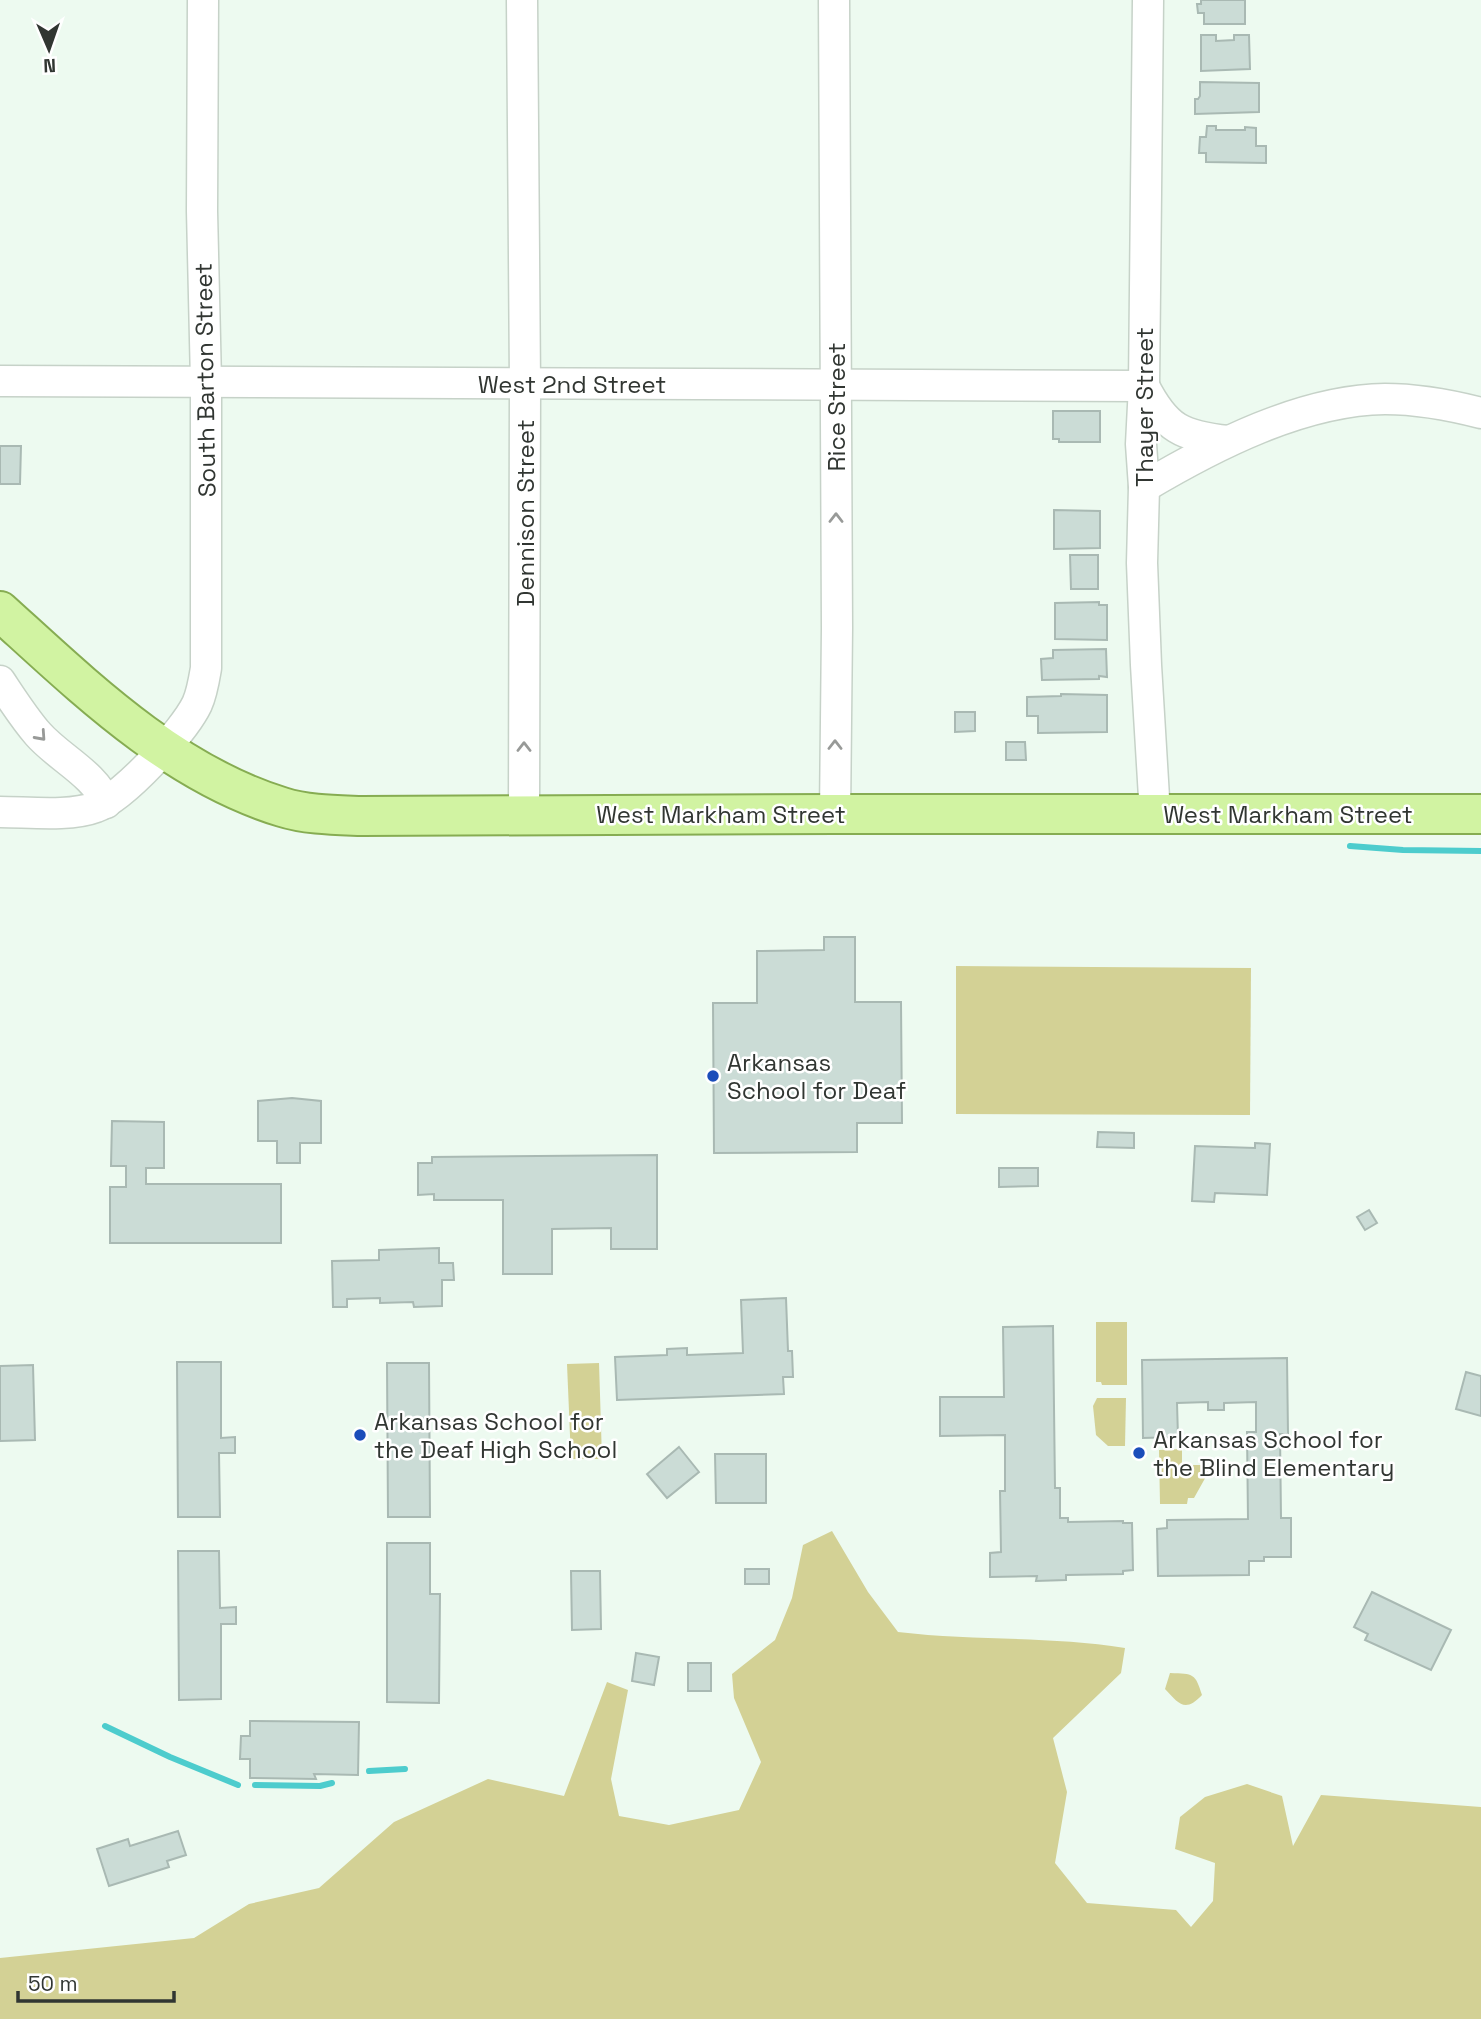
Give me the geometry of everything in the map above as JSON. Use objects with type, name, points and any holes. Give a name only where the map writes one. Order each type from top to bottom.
[{"type":"main road","name":"West Markham Street","points":[[0,611],[95,696],[163,748],[222,782],[285,808],[362,816],[1479,812]]},
{"type":"street","name":"South Barton Street","points":[[163,748],[188,719],[198,702],[206,668],[203,0]]},
{"type":"street","name":"Dennison Street","points":[[522,0],[524,816]]},
{"type":"street","name":"Rice Street","points":[[834,0],[835,814]]},
{"type":"street","name":"Thayer Street","points":[[1148,0],[1141,444],[1144,487],[1142,563],[1155,814]]},
{"type":"street","name":"West 2nd Street","points":[[0,382],[1144,386]]},
{"type":"street","points":[[1144,386],[1152,402],[1179,430],[1198,438],[1228,441]]},
{"type":"street","points":[[1144,487],[1228,441],[1278,421],[1333,405],[1368,400],[1417,400],[1481,413]]},
{"type":"street","points":[[0,681],[38,734],[101,790],[106,803]]},
{"type":"street","points":[[0,812],[71,812],[95,808],[106,803],[126,786],[163,748]]},
{"type":"shaded area","points":[[956,966],[1251,968],[1250,1115],[956,1114]]},
{"type":"shaded area","points":[[1096,1322],[1127,1322],[1127,1385],[1102,1385],[1101,1382],[1096,1382]]},
{"type":"shaded area","points":[[599,1363],[602,1459],[571,1459],[567,1364]]},
{"type":"shaded area","points":[[1097,1398],[1126,1398],[1125,1446],[1108,1446],[1096,1435],[1093,1406]]},
{"type":"shaded area","points":[[1182,1449],[1182,1465],[1208,1465],[1208,1473],[1194,1498],[1188,1498],[1187,1504],[1160,1504],[1159,1450]]},
{"type":"shaded area","points":[[832,1531],[868,1592],[898,1632],[1125,1648],[1121,1673],[1053,1738],[1067,1792],[1055,1863],[1087,1903],[1176,1910],[1191,1927],[1213,1901],[1215,1863],[1175,1849],[1180,1817],[1205,1797],[1247,1784],[1282,1796],[1293,1846],[1321,1795],[1481,1807],[1481,2019],[0,2019],[0,1958],[194,1938],[249,1904],[319,1888],[394,1822],[488,1779],[564,1796],[607,1682],[628,1690],[611,1779],[619,1816],[669,1825],[739,1810],[761,1762],[734,1698],[732,1674],[775,1640],[792,1598],[803,1545]]},
{"type":"shaded area","points":[[1170,1673],[1192,1676],[1202,1695],[1191,1704],[1178,1702],[1165,1689]]},
{"type":"building","points":[[1201,0],[1245,0],[1245,24],[1204,24],[1204,13],[1198,13],[1197,4],[1201,4]]},
{"type":"building","points":[[1201,35],[1216,35],[1216,41],[1234,40],[1234,35],[1249,35],[1250,69],[1201,71]]},
{"type":"building","points":[[1200,82],[1259,83],[1259,112],[1195,114],[1195,99],[1200,96]]},
{"type":"building","points":[[1207,126],[1216,126],[1216,130],[1256,128],[1256,146],[1266,146],[1266,163],[1206,162],[1206,153],[1199,153],[1200,137],[1206,137]]},
{"type":"building","points":[[1053,411],[1100,411],[1100,442],[1059,442],[1059,439],[1053,439]]},
{"type":"building","points":[[0,446],[21,446],[20,484],[0,484]]},
{"type":"building","points":[[1054,510],[1100,511],[1100,548],[1054,549]]},
{"type":"building","points":[[1070,555],[1098,555],[1098,589],[1071,589]]},
{"type":"building","points":[[1099,602],[1099,605],[1107,605],[1107,640],[1055,639],[1055,603]]},
{"type":"building","points":[[1106,649],[1107,677],[1042,680],[1041,659],[1053,658],[1053,650]]},
{"type":"building","points":[[1061,694],[1107,695],[1107,732],[1038,733],[1038,716],[1027,716],[1027,697]]},
{"type":"building","points":[[955,712],[975,712],[975,731],[955,732]]},
{"type":"building","points":[[1006,742],[1025,742],[1026,760],[1006,760]]},
{"type":"building","points":[[824,937],[855,937],[855,1002],[901,1002],[902,1123],[857,1123],[857,1152],[714,1153],[713,1003],[757,1003],[757,951],[824,950]]},
{"type":"building","points":[[292,1098],[321,1101],[321,1143],[300,1143],[300,1163],[277,1163],[277,1141],[258,1141],[258,1101]]},
{"type":"building","points":[[112,1121],[164,1122],[164,1168],[146,1168],[146,1184],[281,1184],[281,1243],[110,1243],[110,1187],[126,1187],[126,1166],[111,1166]]},
{"type":"building","points":[[1098,1132],[1134,1133],[1134,1148],[1097,1147]]},
{"type":"building","points":[[1255,1143],[1270,1144],[1267,1195],[1215,1193],[1214,1202],[1192,1201],[1195,1146],[1255,1148]]},
{"type":"building","points":[[657,1155],[657,1249],[611,1249],[611,1228],[552,1229],[552,1274],[503,1274],[503,1200],[434,1200],[434,1194],[418,1195],[418,1163],[432,1163],[432,1157]]},
{"type":"building","points":[[999,1168],[1038,1168],[1038,1186],[999,1187]]},
{"type":"building","points":[[1369,1210],[1377,1223],[1365,1230],[1357,1217]]},
{"type":"building","points":[[439,1248],[439,1263],[453,1263],[454,1280],[442,1280],[442,1306],[414,1307],[413,1302],[380,1303],[380,1298],[347,1299],[347,1307],[333,1307],[332,1261],[379,1260],[379,1250]]},
{"type":"building","points":[[786,1298],[788,1351],[792,1351],[793,1377],[783,1377],[784,1394],[617,1400],[615,1357],[667,1355],[667,1349],[687,1348],[687,1355],[743,1353],[741,1300]]},
{"type":"building","points":[[1053,1326],[1055,1488],[1060,1488],[1060,1518],[1068,1518],[1068,1522],[1132,1523],[1133,1570],[1123,1571],[1123,1574],[1066,1575],[1066,1580],[1036,1581],[1037,1576],[990,1577],[990,1553],[1001,1552],[1000,1491],[1005,1491],[1005,1435],[940,1436],[940,1397],[1004,1397],[1003,1327]]},
{"type":"building","points":[[1287,1358],[1288,1434],[1280,1434],[1281,1518],[1291,1518],[1291,1557],[1264,1557],[1264,1561],[1249,1561],[1249,1575],[1158,1576],[1157,1529],[1167,1528],[1167,1520],[1248,1519],[1247,1432],[1256,1432],[1256,1402],[1224,1403],[1224,1410],[1208,1410],[1208,1402],[1177,1403],[1178,1437],[1143,1438],[1142,1360]]},
{"type":"building","points":[[177,1362],[221,1362],[221,1438],[235,1437],[235,1453],[219,1453],[220,1517],[178,1517]]},
{"type":"building","points":[[387,1363],[429,1363],[430,1517],[388,1517]]},
{"type":"building","points":[[33,1365],[35,1440],[0,1441],[0,1366]]},
{"type":"building","points":[[1466,1372],[1481,1376],[1481,1416],[1456,1409]]},
{"type":"building","points":[[679,1447],[699,1472],[667,1498],[647,1474]]},
{"type":"building","points":[[715,1454],[766,1454],[766,1503],[716,1503]]},
{"type":"building","points":[[387,1543],[430,1543],[430,1594],[440,1594],[439,1703],[387,1702]]},
{"type":"building","points":[[178,1551],[219,1551],[220,1608],[236,1607],[236,1624],[221,1624],[221,1699],[179,1700]]},
{"type":"building","points":[[745,1569],[769,1569],[769,1584],[745,1584]]},
{"type":"building","points":[[571,1571],[600,1571],[601,1629],[572,1630]]},
{"type":"building","points":[[1372,1592],[1451,1630],[1431,1670],[1365,1640],[1368,1634],[1354,1627]]},
{"type":"building","points":[[636,1653],[659,1657],[654,1685],[632,1681]]},
{"type":"building","points":[[688,1663],[711,1663],[711,1691],[688,1691]]},
{"type":"building","points":[[250,1721],[359,1722],[358,1775],[314,1774],[316,1779],[250,1778],[250,1759],[240,1759],[241,1736],[250,1736]]},
{"type":"building","points":[[178,1831],[186,1855],[167,1861],[169,1867],[109,1886],[97,1849],[128,1839],[130,1846]]},
{"type":"waterway","points":[[1350,846],[1481,851]]},
{"type":"waterway","points":[[105,1726],[238,1785]]},
{"type":"waterway","points":[[369,1771],[405,1769]]},
{"type":"waterway","points":[[255,1785],[320,1786],[332,1783]]},
{"type":"place","name":"Arkansas School for Deaf","points":[[713,1076]]},
{"type":"place","name":"Arkansas School for the Deaf High School","points":[[360,1435]]},
{"type":"place","name":"Arkansas School for the Blind Elementary","points":[[1139,1453]]}]
